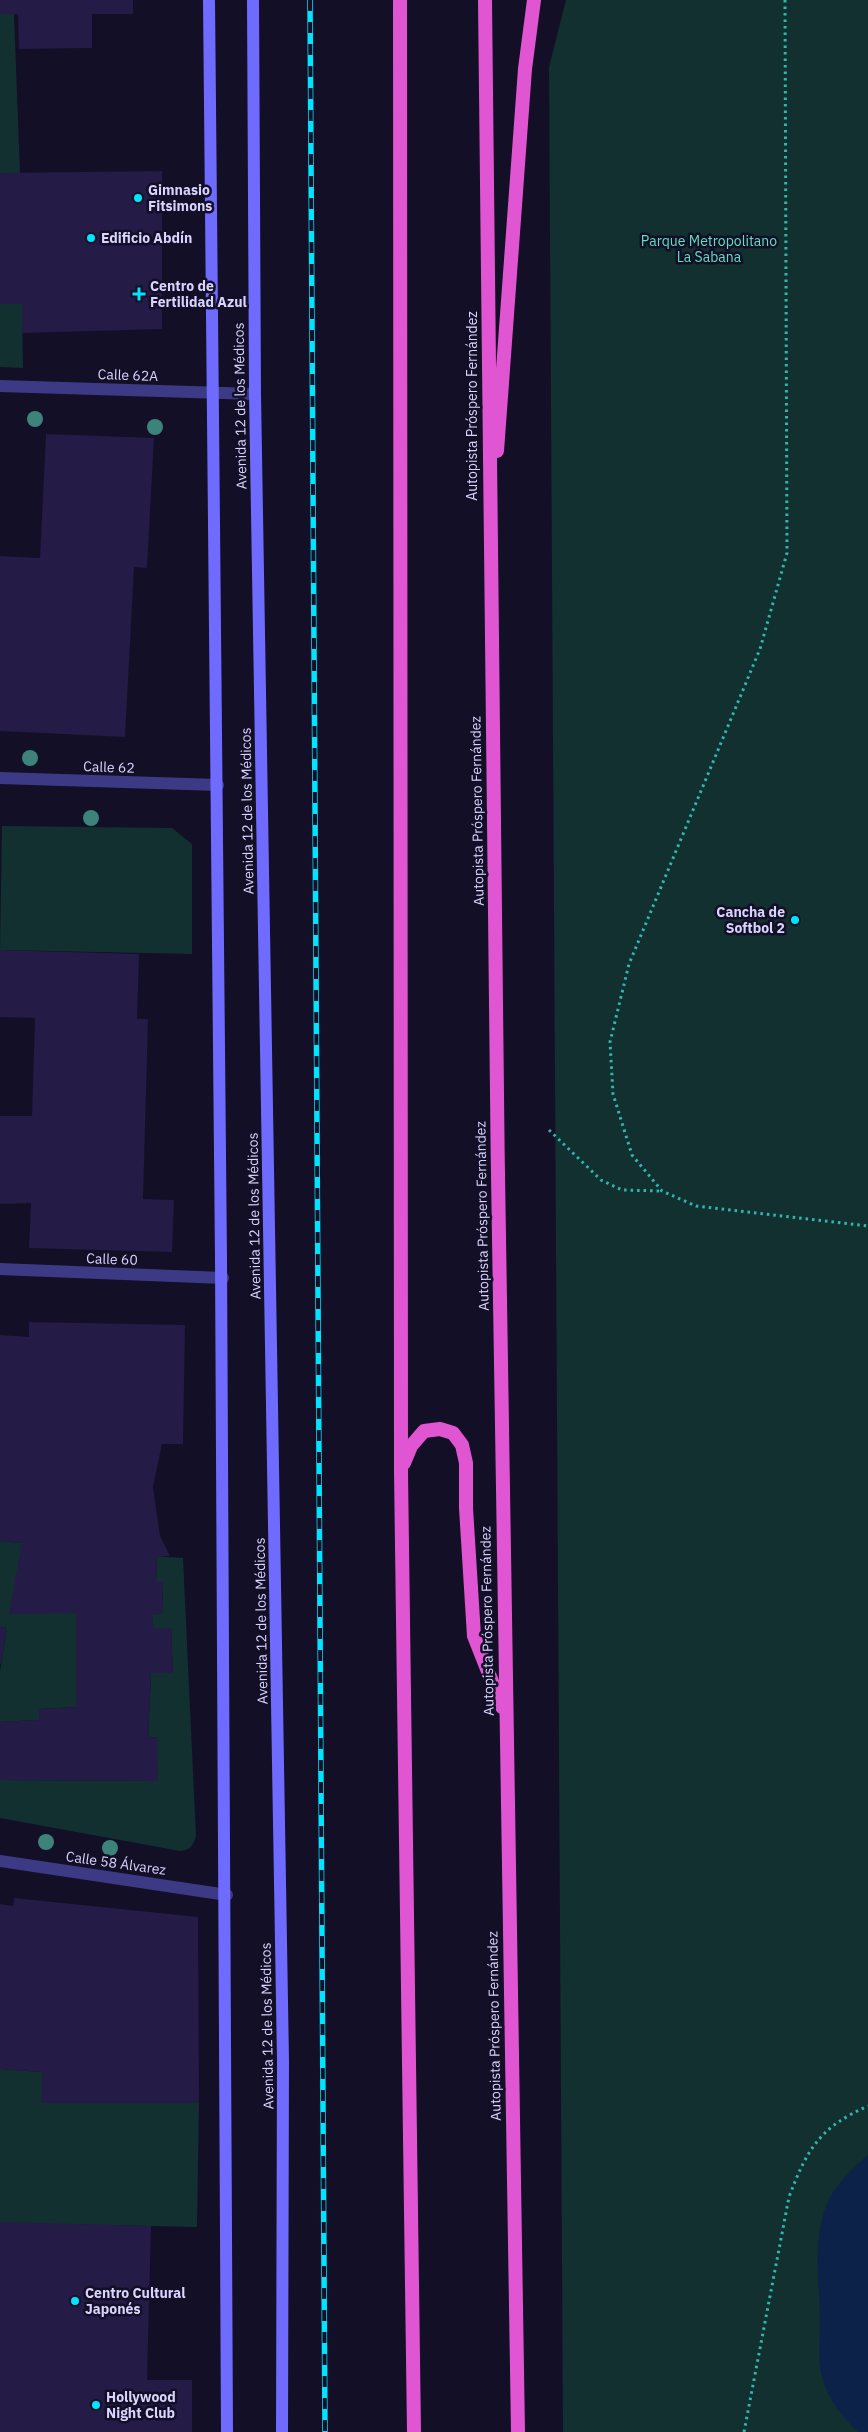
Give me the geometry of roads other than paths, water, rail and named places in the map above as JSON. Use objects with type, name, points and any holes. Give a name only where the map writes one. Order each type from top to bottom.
[{"type":"highway","points":[[400,0],[401,1472],[414,2432]]},
{"type":"highway","name":"Autopista Próspero Fernández","points":[[485,0],[505,1715],[518,2432]]},
{"type":"highway","points":[[490,551],[525,69],[534,0]]},
{"type":"highway","points":[[401,1472],[411,1446],[424,1431],[440,1429],[453,1433],[462,1445],[466,1463],[466,1508],[474,1636],[505,1715]]},
{"type":"main road","name":"Avenida 12 de los Médicos","points":[[209,0],[223,1278],[228,2432]]},
{"type":"main road","name":"Avenida 12 de los Médicos","points":[[253,0],[254,394],[283,2041],[282,2432]]},
{"type":"street","name":"Calle 62A","points":[[0,386],[254,394]]},
{"type":"street","name":"Calle 62","points":[[0,778],[218,785]]},
{"type":"street","name":"Calle 60","points":[[0,1269],[223,1278]]},
{"type":"street","name":"Calle 58 Álvarez","points":[[0,1861],[227,1895]]},
{"type":"water","points":[[868,2155],[868,2432],[858,2432],[835,2405],[828,2393],[820,2369],[818,2246],[822,2218],[830,2197],[844,2177]]},
{"type":"railway","points":[[310,0],[325,2432]]},
{"type":"place","name":"Gimnasio Fitsimons","points":[[138,198]]},
{"type":"place","name":"Edificio Abdín","points":[[91,238]]},
{"type":"place","name":"Centro de Fertilidad Azul","points":[[139,294]]},
{"type":"place","name":"Cancha de Softbol 2","points":[[795,920]]},
{"type":"place","name":"Centro Cultural Japonés","points":[[75,2301]]},
{"type":"place","name":"Hollywood Night Club","points":[[96,2405]]},
{"type":"park label","name":"Parque Metropolitano La Sabana","points":[[709,250]]}]
